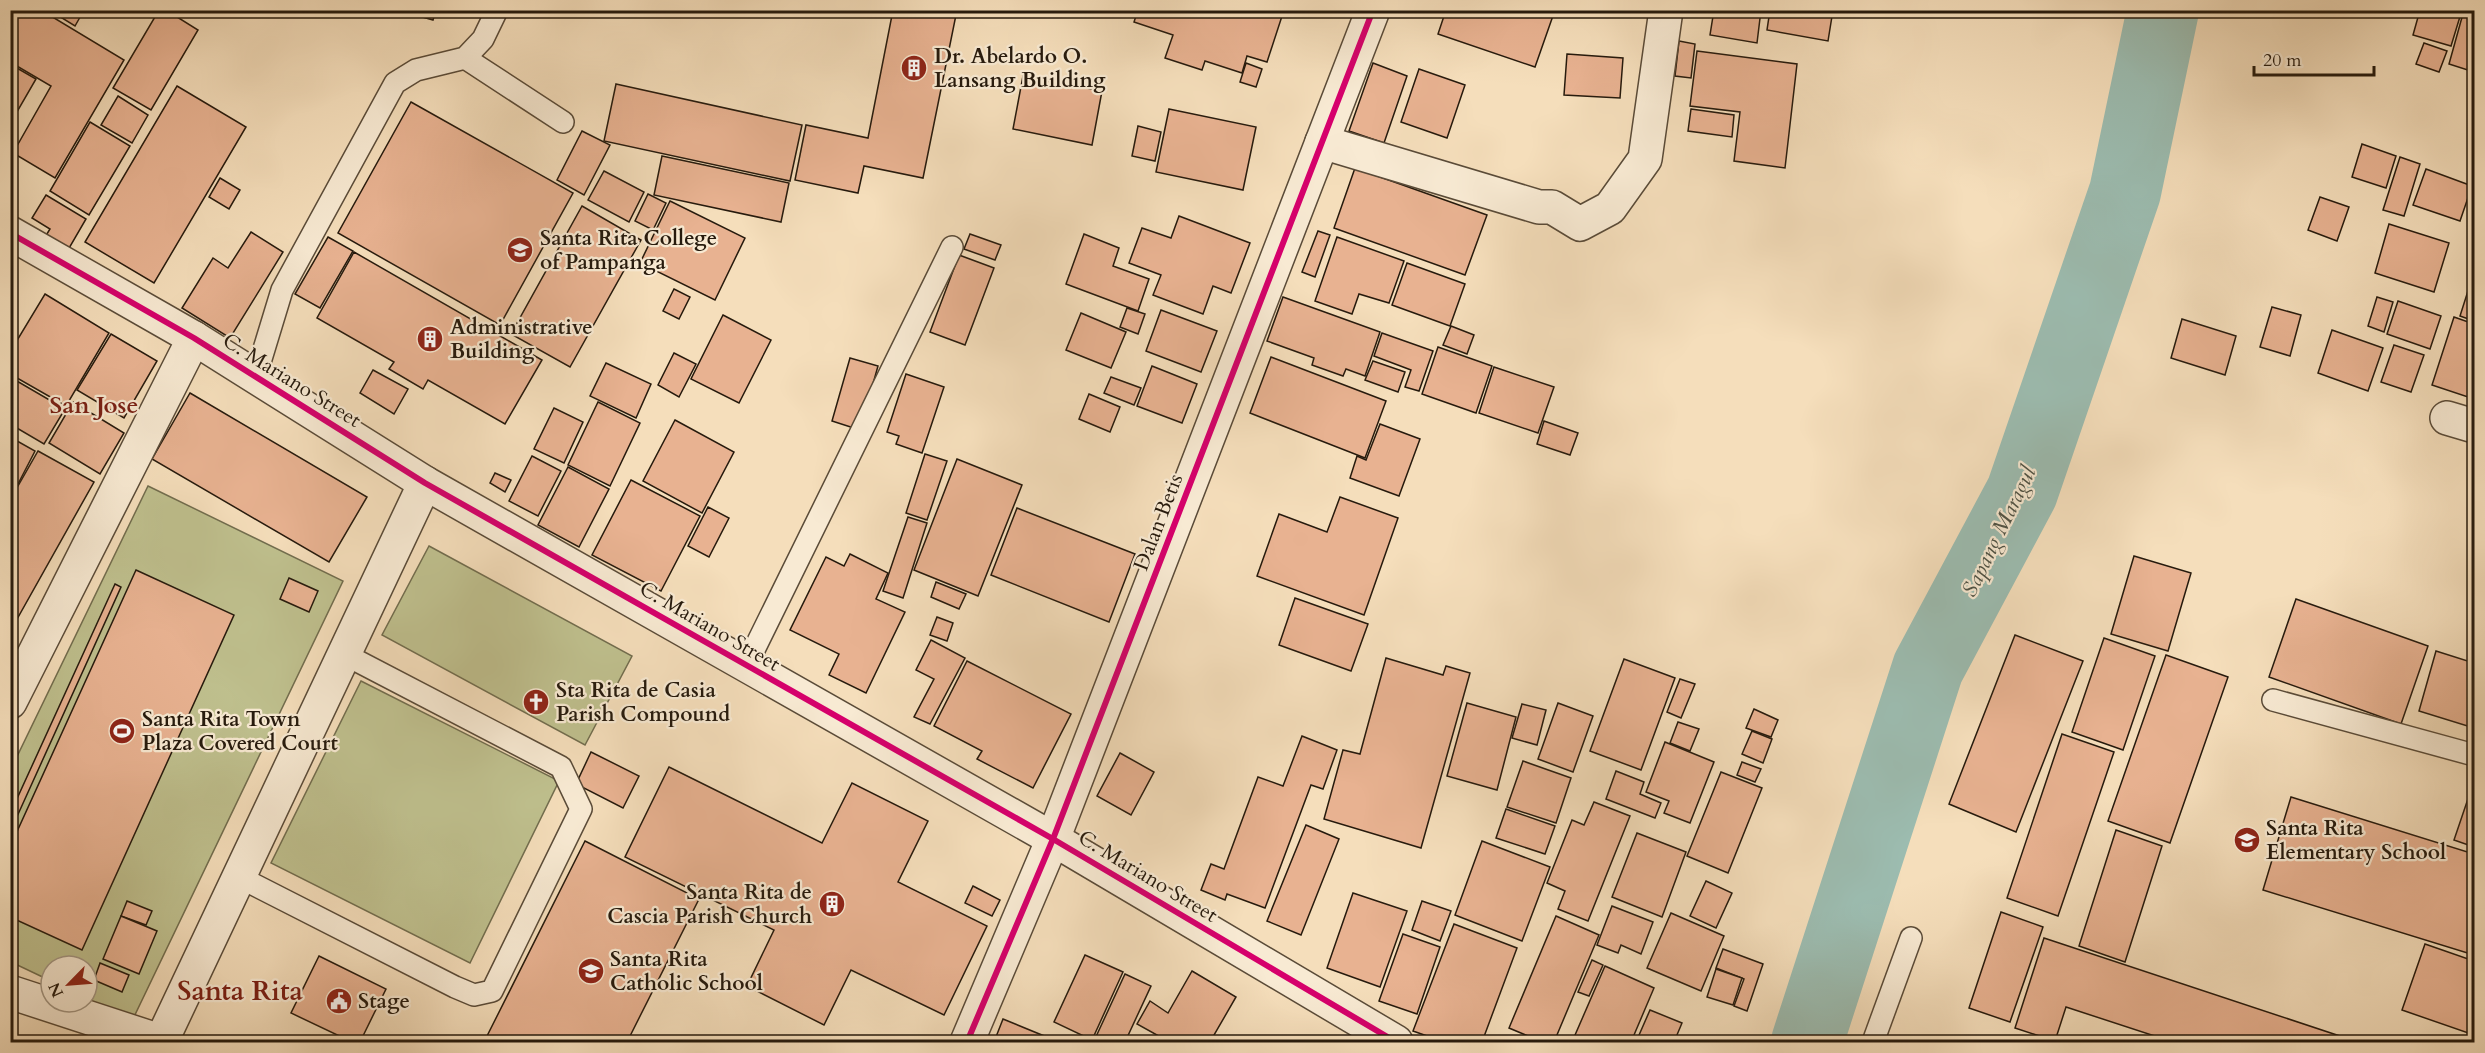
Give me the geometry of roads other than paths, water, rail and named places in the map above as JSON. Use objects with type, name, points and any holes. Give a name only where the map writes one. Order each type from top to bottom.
[{"type":"street","name":"Dalan Betis","points":[[967,1042],[1053,839],[1373,10]]},
{"type":"street","points":[[1322,142],[1539,207],[1552,207],[1580,224],[1610,208],[1645,159],[1666,10]]},
{"type":"street","name":"C. Mariano Street","points":[[10,233],[194,338],[425,483],[1053,839],[1396,1042]]},
{"type":"street","points":[[10,702],[17,668],[194,338]]},
{"type":"street","points":[[10,992],[162,1042],[425,483]]},
{"type":"lane","points":[[253,375],[261,359],[282,290],[395,83],[416,70],[465,58],[483,39],[497,10]]},
{"type":"lane","points":[[465,58],[563,122]]},
{"type":"lane","points":[[746,666],[952,247]]},
{"type":"lane","points":[[238,877],[474,995],[492,991],[581,809],[561,767],[344,654]]},
{"type":"lane","points":[[2273,700],[2475,755]]},
{"type":"lane","points":[[1873,1042],[1911,938]]},
{"type":"waterway","name":"Sapang Maragul","points":[[1807,1042],[1928,668],[2022,492],[2125,192],[2163,10]]},
{"type":"place","name":"Dr. Abelardo O. Lansang Building","points":[[914,68]]},
{"type":"place","name":"Santa Rita College of Pampanga","points":[[520,250]]},
{"type":"place","name":"Administrative Building","points":[[430,339]]},
{"type":"place","name":"Sta Rita de Casia Parish Compound","points":[[536,702]]},
{"type":"place","name":"Santa Rita Town Plaza Covered Court","points":[[122,731]]},
{"type":"place","name":"Santa Rita Elementary School","points":[[2247,840]]},
{"type":"place","name":"Santa Rita de Cascia Parish Church","points":[[832,904]]},
{"type":"place","name":"Santa Rita Catholic School","points":[[591,971]]},
{"type":"place","name":"Stage","points":[[339,1001]]},
{"type":"district","name":"San Jose","points":[[94,405]]},
{"type":"district","name":"Santa Rita","points":[[240,991]]}]
